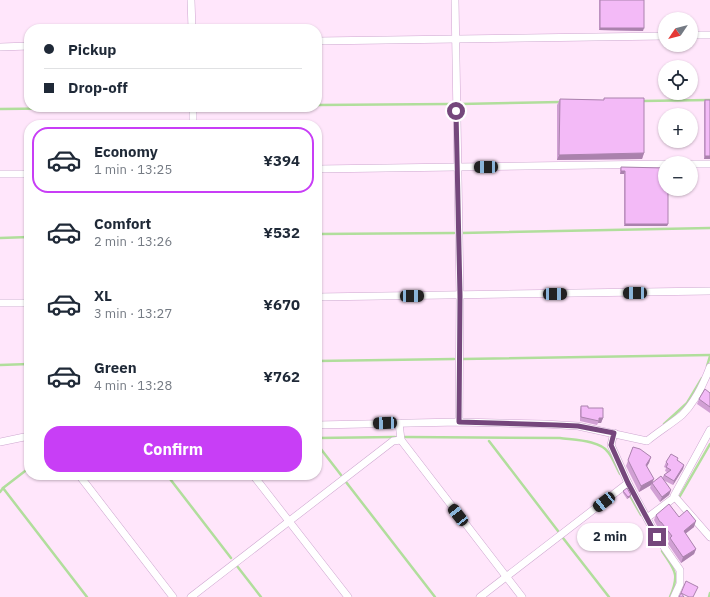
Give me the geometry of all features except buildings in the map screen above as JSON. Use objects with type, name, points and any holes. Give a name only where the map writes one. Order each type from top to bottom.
[{"type":"street","points":[[191,0],[192,24]]},
{"type":"street","points":[[455,0],[460,296],[459,422]]},
{"type":"street","points":[[698,35],[710,35]]},
{"type":"street","points":[[322,41],[658,36]]},
{"type":"street","points":[[0,46],[24,46]]},
{"type":"street","points":[[322,170],[658,164]]},
{"type":"street","points":[[698,164],[710,164]]},
{"type":"street","points":[[0,174],[24,174]]},
{"type":"street","points":[[322,297],[710,291]]},
{"type":"street","points":[[0,303],[24,303]]},
{"type":"street","points":[[322,425],[459,422],[544,424],[578,426],[647,441],[682,415],[691,403],[710,367]]},
{"type":"street","points":[[399,423],[401,440],[522,597]]},
{"type":"street","points":[[647,518],[675,497],[674,496],[710,430]]},
{"type":"street","points":[[614,433],[611,445],[628,483],[657,537],[680,570],[680,584],[674,597]]},
{"type":"street","points":[[0,442],[24,437]]},
{"type":"street","points":[[191,597],[393,441],[401,440]]},
{"type":"street","points":[[83,480],[173,597]]},
{"type":"street","points":[[257,480],[348,597]]},
{"type":"street","points":[[480,597],[628,483]]},
{"type":"street","points":[[675,497],[710,537]]},
{"type":"waterway","points":[[642,101],[710,100]]},
{"type":"waterway","points":[[460,104],[561,102]]},
{"type":"waterway","points":[[322,105],[450,104]]},
{"type":"waterway","points":[[0,109],[24,109]]},
{"type":"waterway","points":[[461,233],[710,228]]},
{"type":"waterway","points":[[322,234],[454,233]]},
{"type":"waterway","points":[[0,238],[24,237]]},
{"type":"waterway","points":[[462,359],[710,355]]},
{"type":"waterway","points":[[707,366],[710,356]]},
{"type":"waterway","points":[[322,361],[454,359]]},
{"type":"waterway","points":[[0,365],[24,364]]},
{"type":"waterway","points":[[664,424],[687,403],[702,378]]},
{"type":"waterway","points":[[322,438],[395,437]]},
{"type":"waterway","points":[[405,437],[560,438],[586,441],[604,448],[608,452],[620,474]]},
{"type":"waterway","points":[[489,441],[558,531]]},
{"type":"waterway","points":[[680,496],[710,444]]},
{"type":"waterway","points":[[322,450],[341,475]]},
{"type":"waterway","points":[[0,492],[24,472]]},
{"type":"waterway","points":[[171,480],[231,558]]},
{"type":"waterway","points":[[346,482],[435,597]]},
{"type":"waterway","points":[[3,488],[87,597]]},
{"type":"waterway","points":[[629,494],[641,515]]},
{"type":"waterway","points":[[563,538],[609,597]]},
{"type":"waterway","points":[[662,551],[675,572],[675,582],[670,597]]},
{"type":"waterway","points":[[237,566],[261,597]]},
{"type":"waterway","points":[[709,597],[710,593]]},
{"type":"route","points":[[456,111],[460,296],[459,422],[578,426],[614,433],[611,445],[628,483],[657,537]]}]
